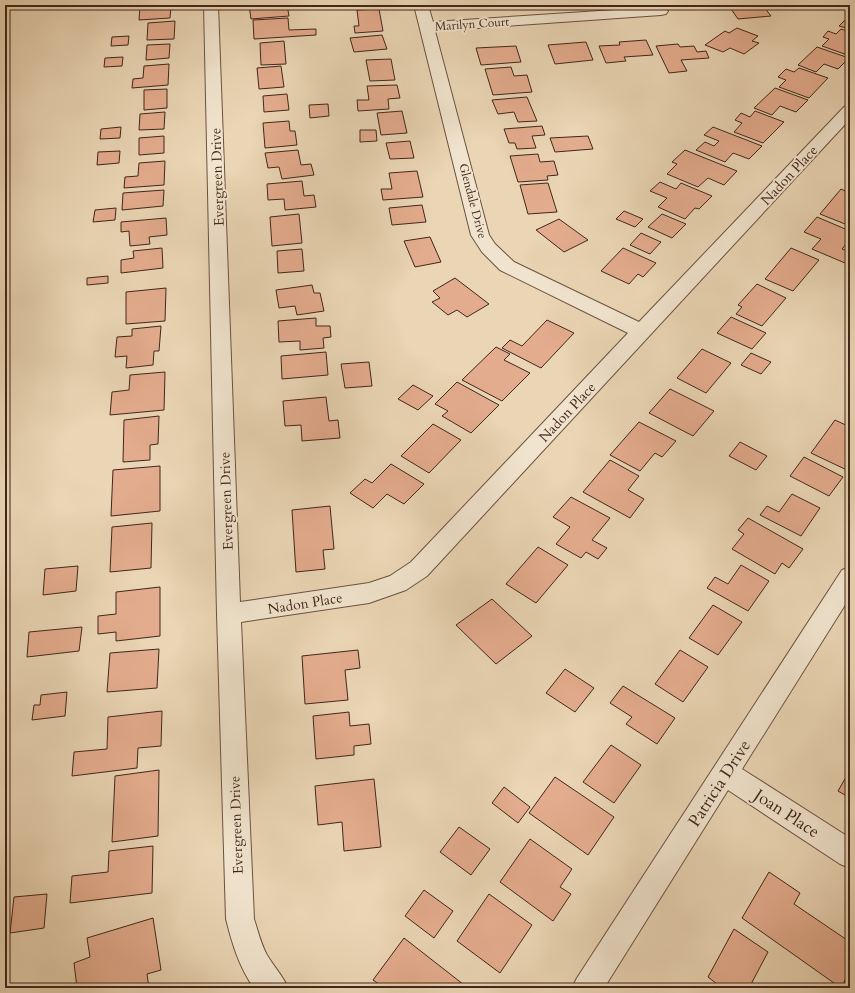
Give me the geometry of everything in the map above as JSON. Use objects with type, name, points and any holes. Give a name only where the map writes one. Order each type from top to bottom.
[{"type":"street","name":"Evergreen Drive","points":[[211,5],[229,614],[240,919],[248,951],[262,977],[273,988]]},
{"type":"street","name":"Glendale Drive","points":[[421,5],[480,235],[488,248],[507,266],[642,332]]},
{"type":"street","name":"Marilyn Court","points":[[426,27],[661,11]]},
{"type":"street","name":"Nadon Place","points":[[229,614],[369,593],[398,583],[419,569],[850,110]]},
{"type":"street","name":"Patricia Drive","points":[[587,988],[850,577]]},
{"type":"street","name":"Joan Place","points":[[725,773],[850,854]]},
{"type":"building","points":[[171,5],[170,18],[139,20],[140,6]]},
{"type":"building","points":[[249,5],[287,5],[289,16],[251,19]]},
{"type":"building","points":[[343,5],[378,5],[378,6],[343,8]]},
{"type":"building","points":[[724,5],[754,5],[756,8],[764,7],[771,16],[738,19],[729,6],[725,7]]},
{"type":"building","points":[[379,9],[383,31],[355,33],[354,26],[359,26],[357,10]]},
{"type":"building","points":[[850,15],[850,29],[839,26]]},
{"type":"building","points":[[288,18],[289,30],[316,29],[316,35],[254,39],[253,20]]},
{"type":"building","points":[[175,21],[174,39],[147,40],[148,23]]},
{"type":"building","points":[[737,28],[758,36],[752,41],[759,43],[744,54],[730,48],[723,52],[705,45],[725,31],[729,33]]},
{"type":"building","points":[[841,29],[850,32],[850,56],[822,46],[829,39],[823,37],[828,31],[836,34]]},
{"type":"building","points":[[382,35],[387,49],[354,52],[350,38]]},
{"type":"building","points":[[129,36],[128,45],[111,46],[112,37]]},
{"type":"building","points":[[646,40],[653,55],[624,57],[626,61],[606,63],[599,46],[620,45],[619,42]]},
{"type":"building","points":[[284,41],[286,64],[261,65],[260,43]]},
{"type":"building","points":[[586,42],[593,60],[555,64],[548,45]]},
{"type":"building","points":[[170,44],[169,58],[146,60],[147,45]]},
{"type":"building","points":[[678,44],[680,47],[694,46],[697,52],[706,51],[709,58],[681,60],[687,71],[669,73],[656,46]]},
{"type":"building","points":[[516,46],[521,62],[481,65],[476,48]]},
{"type":"building","points":[[817,47],[849,58],[838,69],[824,64],[816,72],[798,65]]},
{"type":"building","points":[[123,57],[122,66],[104,67],[105,58]]},
{"type":"building","points":[[391,59],[395,80],[370,81],[366,60]]},
{"type":"building","points":[[169,64],[168,85],[132,88],[133,79],[143,78],[144,66]]},
{"type":"building","points":[[281,66],[284,87],[259,89],[257,68]]},
{"type":"building","points":[[511,67],[514,76],[527,75],[532,92],[493,95],[485,69]]},
{"type":"building","points":[[799,68],[828,78],[809,98],[779,87],[786,80],[778,77],[786,69],[794,72]]},
{"type":"building","points":[[397,85],[400,98],[388,99],[389,109],[358,111],[357,100],[369,100],[367,86]]},
{"type":"building","points":[[775,88],[808,100],[796,112],[780,106],[772,115],[754,108]]},
{"type":"building","points":[[167,89],[167,108],[144,110],[144,90]]},
{"type":"building","points":[[287,94],[289,110],[264,112],[263,96]]},
{"type":"building","points":[[527,97],[537,121],[518,122],[514,112],[498,114],[492,100]]},
{"type":"building","points":[[328,104],[329,116],[310,118],[309,105]]},
{"type":"building","points":[[402,111],[407,133],[381,135],[377,113]]},
{"type":"building","points":[[755,111],[784,122],[763,143],[734,132],[742,123],[735,120],[741,113],[750,117]]},
{"type":"building","points":[[165,112],[164,129],[139,130],[140,114]]},
{"type":"building","points":[[289,121],[290,131],[295,131],[297,145],[265,148],[263,123]]},
{"type":"building","points":[[542,126],[545,135],[532,136],[536,148],[517,149],[515,143],[509,143],[504,129]]},
{"type":"building","points":[[121,127],[120,138],[100,139],[101,129]]},
{"type":"building","points":[[713,127],[762,146],[749,159],[733,153],[725,162],[696,150],[705,142],[714,146],[719,141],[704,135]]},
{"type":"building","points":[[360,130],[376,130],[377,141],[360,142]]},
{"type":"building","points":[[164,136],[164,153],[139,155],[139,138]]},
{"type":"building","points":[[588,136],[593,149],[555,152],[550,138]]},
{"type":"building","points":[[410,141],[414,158],[390,159],[386,143]]},
{"type":"building","points":[[298,150],[301,165],[311,164],[314,175],[282,179],[279,167],[268,168],[265,153]]},
{"type":"building","points":[[685,150],[737,171],[724,185],[708,178],[698,187],[667,174],[677,164],[672,162]]},
{"type":"building","points":[[120,151],[119,163],[97,165],[98,152]]},
{"type":"building","points":[[538,154],[540,162],[554,161],[558,175],[547,176],[548,180],[518,182],[510,156]]},
{"type":"building","points":[[165,161],[164,185],[124,188],[125,177],[138,176],[139,163]]},
{"type":"building","points":[[417,171],[423,197],[383,200],[381,189],[392,189],[389,173]]},
{"type":"building","points":[[302,181],[304,196],[314,195],[316,207],[285,210],[284,199],[268,200],[267,184]]},
{"type":"building","points":[[660,182],[676,189],[681,183],[712,196],[699,209],[695,208],[685,219],[658,207],[667,198],[650,191]]},
{"type":"building","points":[[548,183],[557,212],[528,214],[520,185]]},
{"type":"building","points":[[841,189],[850,193],[850,226],[820,214]]},
{"type":"building","points":[[164,190],[163,206],[122,210],[123,193]]},
{"type":"building","points":[[422,205],[426,222],[392,225],[389,208]]},
{"type":"building","points":[[116,208],[115,220],[93,222],[95,210]]},
{"type":"building","points":[[624,211],[643,219],[635,227],[616,219]]},
{"type":"building","points":[[299,214],[302,243],[272,246],[270,217]]},
{"type":"building","points":[[662,214],[686,224],[672,238],[648,227]]},
{"type":"building","points":[[817,217],[850,231],[850,239],[842,249],[850,252],[850,257],[845,263],[812,249],[821,239],[804,232]]},
{"type":"building","points":[[166,218],[167,235],[149,237],[150,244],[130,246],[129,231],[121,232],[121,222]]},
{"type":"building","points":[[559,219],[588,240],[564,252],[536,230]]},
{"type":"building","points":[[641,233],[661,242],[650,254],[630,245]]},
{"type":"building","points":[[430,237],[441,262],[415,267],[404,241]]},
{"type":"building","points":[[162,248],[163,268],[121,273],[121,260],[134,258],[133,251]]},
{"type":"building","points":[[623,248],[656,263],[643,277],[638,274],[629,284],[601,271]]},
{"type":"building","points":[[791,248],[819,260],[793,291],[765,279]]},
{"type":"building","points":[[302,249],[304,271],[278,273],[277,251]]},
{"type":"building","points":[[108,276],[108,283],[87,285],[87,278]]},
{"type":"building","points":[[455,278],[489,304],[467,317],[457,310],[448,315],[432,302],[440,298],[433,291]]},
{"type":"building","points":[[757,284],[786,298],[762,326],[736,314],[742,307],[738,305]]},
{"type":"building","points":[[312,285],[314,293],[320,293],[324,311],[297,315],[295,306],[279,308],[276,290]]},
{"type":"building","points":[[166,288],[165,321],[126,324],[126,292]]},
{"type":"building","points":[[731,317],[766,333],[752,349],[717,333]]},
{"type":"building","points":[[316,318],[316,326],[330,326],[331,337],[323,338],[324,348],[300,350],[300,341],[279,342],[278,321]]},
{"type":"building","points":[[547,320],[574,333],[541,368],[502,348],[510,340],[522,346]]},
{"type":"building","points":[[161,326],[159,351],[154,351],[153,365],[126,368],[127,356],[115,357],[117,337],[132,336],[132,329]]},
{"type":"building","points":[[496,347],[510,354],[504,360],[530,373],[502,401],[462,380]]},
{"type":"building","points":[[702,349],[731,363],[706,393],[677,378]]},
{"type":"building","points":[[326,352],[328,375],[282,379],[281,356]]},
{"type":"building","points":[[751,353],[771,362],[761,374],[741,365]]},
{"type":"building","points":[[369,362],[372,386],[345,388],[341,364]]},
{"type":"building","points":[[165,372],[164,410],[110,415],[112,392],[129,390],[130,375]]},
{"type":"building","points":[[457,382],[499,405],[471,433],[442,416],[448,411],[435,404]]},
{"type":"building","points":[[413,385],[433,396],[418,410],[398,399]]},
{"type":"building","points":[[670,389],[714,411],[693,436],[649,413]]},
{"type":"building","points":[[326,397],[329,421],[338,420],[340,438],[302,441],[301,425],[285,426],[283,401]]},
{"type":"building","points":[[159,416],[158,444],[150,445],[150,460],[123,462],[124,420]]},
{"type":"building","points":[[835,420],[850,427],[849,471],[811,453]]},
{"type":"building","points":[[639,422],[676,441],[662,457],[655,453],[640,471],[610,455]]},
{"type":"building","points":[[433,424],[461,440],[429,473],[401,456]]},
{"type":"building","points":[[740,442],[767,456],[756,470],[729,456]]},
{"type":"building","points":[[804,457],[843,477],[829,496],[790,476]]},
{"type":"building","points":[[610,460],[639,476],[628,490],[644,499],[630,518],[583,492]]},
{"type":"building","points":[[391,464],[424,484],[404,504],[387,494],[373,508],[350,493],[365,479],[372,483]]},
{"type":"building","points":[[160,466],[160,511],[111,516],[113,470]]},
{"type":"building","points":[[792,494],[820,508],[801,536],[760,515],[767,506],[779,512]]},
{"type":"building","points":[[571,497],[610,518],[592,540],[607,548],[598,559],[586,552],[581,558],[556,544],[570,527],[553,517]]},
{"type":"building","points":[[330,506],[334,549],[323,550],[325,569],[296,572],[292,510]]},
{"type":"building","points":[[748,518],[803,549],[789,568],[782,563],[775,574],[732,549],[744,534],[738,530]]},
{"type":"building","points":[[152,523],[151,568],[110,572],[112,527]]},
{"type":"building","points":[[538,547],[568,565],[536,603],[506,584]]},
{"type":"building","points":[[741,565],[769,581],[748,611],[707,588],[715,577],[728,584]]},
{"type":"building","points":[[78,566],[76,591],[43,595],[45,569]]},
{"type":"building","points":[[160,587],[160,636],[116,641],[116,632],[98,634],[98,616],[116,614],[116,592]]},
{"type":"building","points":[[492,599],[532,636],[496,664],[456,625]]},
{"type":"building","points":[[713,605],[742,622],[718,655],[689,638]]},
{"type":"building","points":[[82,627],[79,651],[27,657],[29,632]]},
{"type":"building","points":[[159,649],[157,688],[107,692],[110,653]]},
{"type":"building","points":[[358,650],[360,668],[345,670],[348,700],[305,704],[302,656]]},
{"type":"building","points":[[680,650],[708,667],[683,702],[655,684]]},
{"type":"building","points":[[565,669],[594,688],[575,712],[546,693]]},
{"type":"building","points":[[623,686],[675,718],[657,744],[626,724],[632,717],[610,703]]},
{"type":"building","points":[[67,692],[65,716],[32,720],[34,705],[40,705],[41,695]]},
{"type":"building","points":[[162,711],[161,746],[138,748],[137,768],[72,776],[74,752],[107,749],[108,717]]},
{"type":"building","points":[[349,712],[350,726],[369,724],[371,744],[354,746],[354,755],[316,759],[313,716]]},
{"type":"building","points":[[611,745],[641,765],[614,803],[583,782]]},
{"type":"building","points":[[159,770],[158,836],[112,842],[115,776]]},
{"type":"building","points":[[850,770],[850,798],[838,791]]},
{"type":"building","points":[[555,777],[614,817],[588,855],[529,813]]},
{"type":"building","points":[[374,779],[381,847],[344,851],[342,822],[318,825],[315,786]]},
{"type":"building","points":[[504,787],[530,807],[518,823],[492,803]]},
{"type":"building","points":[[459,827],[490,849],[471,875],[440,852]]},
{"type":"building","points":[[530,839],[572,869],[560,887],[571,894],[553,921],[500,882]]},
{"type":"building","points":[[153,846],[152,893],[70,903],[72,876],[108,872],[109,851]]},
{"type":"building","points":[[769,872],[800,893],[794,904],[850,942],[850,970],[841,988],[742,918]]},
{"type":"building","points":[[424,890],[453,911],[434,938],[405,916]]},
{"type":"building","points":[[47,894],[44,928],[10,933],[14,897]]},
{"type":"building","points":[[489,894],[532,925],[500,973],[457,941]]},
{"type":"building","points":[[153,918],[161,970],[147,974],[149,988],[77,988],[74,963],[90,957],[87,938]]},
{"type":"building","points":[[734,929],[768,952],[749,988],[722,988],[708,977]]},
{"type":"building","points":[[404,938],[468,988],[384,988],[373,980]]}]
